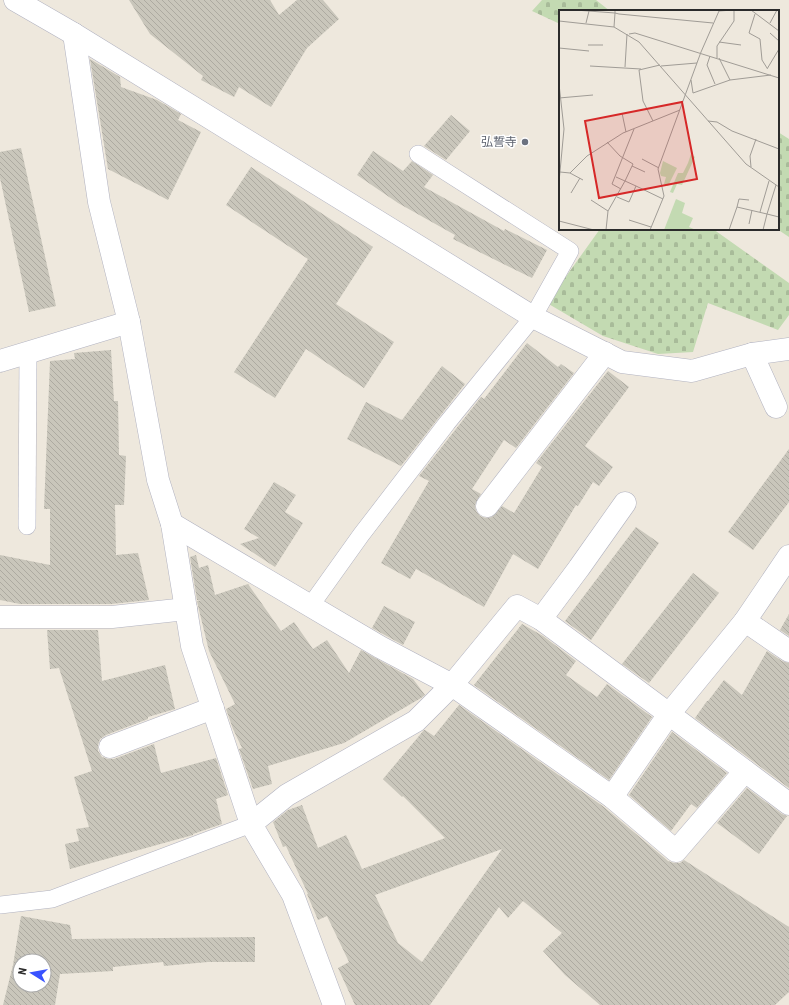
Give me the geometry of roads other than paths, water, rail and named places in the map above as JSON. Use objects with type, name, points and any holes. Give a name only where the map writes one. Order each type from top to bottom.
[{"type":"street","points":[[15,0],[74,34],[533,317],[622,362],[692,371],[752,354],[789,349]]},
{"type":"street","points":[[74,34],[99,202],[129,322],[158,480],[172,524],[192,646],[251,824],[293,895],[334,1005]]},
{"type":"street","points":[[0,361],[129,322]]},
{"type":"street","points":[[486,506],[605,353]]},
{"type":"street","points":[[752,354],[776,406]]},
{"type":"street","points":[[541,619],[625,503]]},
{"type":"street","points":[[172,524],[380,647],[452,685],[612,797],[676,851],[745,771]]},
{"type":"street","points":[[612,797],[669,714],[745,621],[789,556]]},
{"type":"street","points":[[251,824],[287,795],[416,721],[452,685],[516,606],[541,619],[789,804]]},
{"type":"street","points":[[0,617],[112,617],[186,609]]},
{"type":"street","points":[[745,621],[789,651]]},
{"type":"street","points":[[110,747],[212,708]]},
{"type":"lane","points":[[311,605],[446,423],[533,317],[570,251],[418,154]]},
{"type":"lane","points":[[27,526],[28,353]]},
{"type":"lane","points":[[0,905],[52,899],[251,824]]},
{"type":"place","name":"弘誓寺","points":[[525,142]]}]
